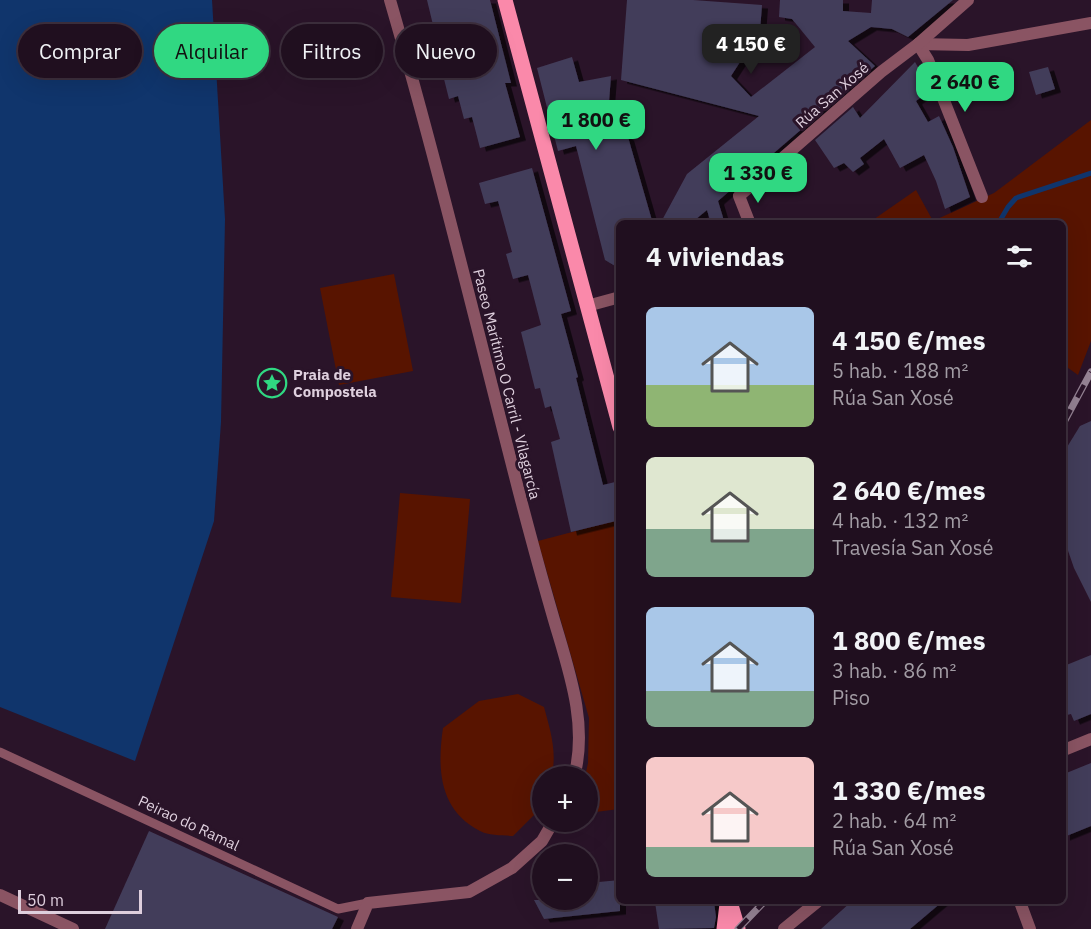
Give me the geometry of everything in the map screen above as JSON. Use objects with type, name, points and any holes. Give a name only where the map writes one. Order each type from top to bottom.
[{"type":"main road","points":[[505,0],[616,412]]},
{"type":"main road","points":[[724,929],[729,904]]},
{"type":"main road","points":[[730,904],[738,929]]},
{"type":"street","name":"Paseo Marítimo O Carril - Vilagarcía","points":[[390,0],[413,79],[534,551],[569,675],[579,717],[579,749],[575,766]]},
{"type":"street","name":"Rúa San Xosé","points":[[748,220],[739,196],[881,72],[918,44],[968,0]]},
{"type":"street","points":[[918,44],[968,45],[1091,24]]},
{"type":"street","points":[[918,44],[928,60],[982,197]]},
{"type":"street","points":[[587,306],[616,298]]},
{"type":"street","points":[[1066,749],[1091,740]]},
{"type":"street","points":[[357,929],[368,903],[469,892],[512,868],[542,841],[548,832]]},
{"type":"street","points":[[0,895],[73,929]]},
{"type":"street","points":[[784,929],[815,904]]},
{"type":"street","points":[[1021,904],[1030,929]]},
{"type":"lane","name":"Peirao do Ramal","points":[[0,752],[338,909],[368,903]]},
{"type":"shaded area","points":[[1091,120],[1091,341],[1078,375],[1066,366],[1066,220],[935,220],[994,193]]},
{"type":"shaded area","points":[[916,190],[932,220],[873,220]]},
{"type":"shaded area","points":[[394,274],[413,371],[339,385],[320,288]]},
{"type":"shaded area","points":[[400,493],[470,499],[461,603],[391,597]]},
{"type":"shaded area","points":[[614,521],[616,528],[616,809],[598,812],[598,766],[587,766],[589,718],[538,541]]},
{"type":"shaded area","points":[[518,694],[544,707],[549,724],[553,766],[532,766],[532,817],[513,836],[488,834],[466,822],[456,812],[444,787],[440,758],[443,728],[479,701]]},
{"type":"water","points":[[0,0],[212,0],[213,24],[154,24],[154,78],[217,78],[225,219],[221,422],[214,521],[135,761],[0,707]]},
{"type":"building","points":[[427,0],[490,0],[496,24],[433,24]]},
{"type":"building","points":[[627,0],[693,0],[762,5],[760,31],[731,76],[751,97],[815,47],[792,19],[779,17],[780,0],[843,0],[843,11],[871,13],[872,0],[953,0],[908,37],[892,29],[871,27],[848,41],[875,66],[718,201],[724,220],[710,220],[707,210],[695,220],[662,220],[687,174],[759,116],[621,80]]},
{"type":"building","points":[[497,28],[511,83],[505,83],[520,137],[480,148],[472,117],[464,119],[458,96],[449,99],[444,78],[497,78]]},
{"type":"building","points":[[572,57],[579,82],[611,76],[609,102],[615,128],[628,137],[652,220],[616,220],[616,267],[605,260],[576,146],[558,151],[537,68]]},
{"type":"building","points":[[915,62],[931,90],[916,101],[928,122],[939,116],[953,147],[970,197],[945,209],[924,155],[900,168],[884,139],[860,158],[864,164],[853,172],[844,163],[834,168],[815,140],[853,107],[860,118]]},
{"type":"building","points":[[1048,67],[1055,89],[1036,95],[1029,72]]},
{"type":"building","points":[[532,168],[571,311],[561,314],[603,485],[615,482],[616,486],[616,521],[571,532],[551,442],[560,439],[551,406],[545,408],[540,388],[535,389],[521,332],[541,325],[528,275],[513,279],[506,254],[512,252],[498,201],[485,204],[479,183]]},
{"type":"building","points":[[1091,421],[1091,602],[1074,568],[1066,545],[1066,449],[1080,426]]},
{"type":"building","points":[[1091,655],[1091,714],[1074,721],[1071,714],[1067,715],[1066,712],[1066,665]]},
{"type":"building","points":[[1091,763],[1091,826],[1066,836],[1066,773]]},
{"type":"building","points":[[149,831],[338,917],[332,929],[105,929]]},
{"type":"building","points":[[616,880],[616,904],[620,904],[620,911],[544,919],[539,910],[598,910],[598,882]]},
{"type":"building","points":[[655,904],[714,904],[716,917],[714,928],[659,929]]},
{"type":"building","points":[[849,904],[940,904],[910,929],[821,929]]},
{"type":"waterway","points":[[1000,220],[1016,198],[1091,173]]},
{"type":"railway","points":[[1066,418],[1091,372]]},
{"type":"railway","points":[[738,929],[762,904]]},
{"type":"place","name":"Praia de Compostela","points":[[272,383]]}]
